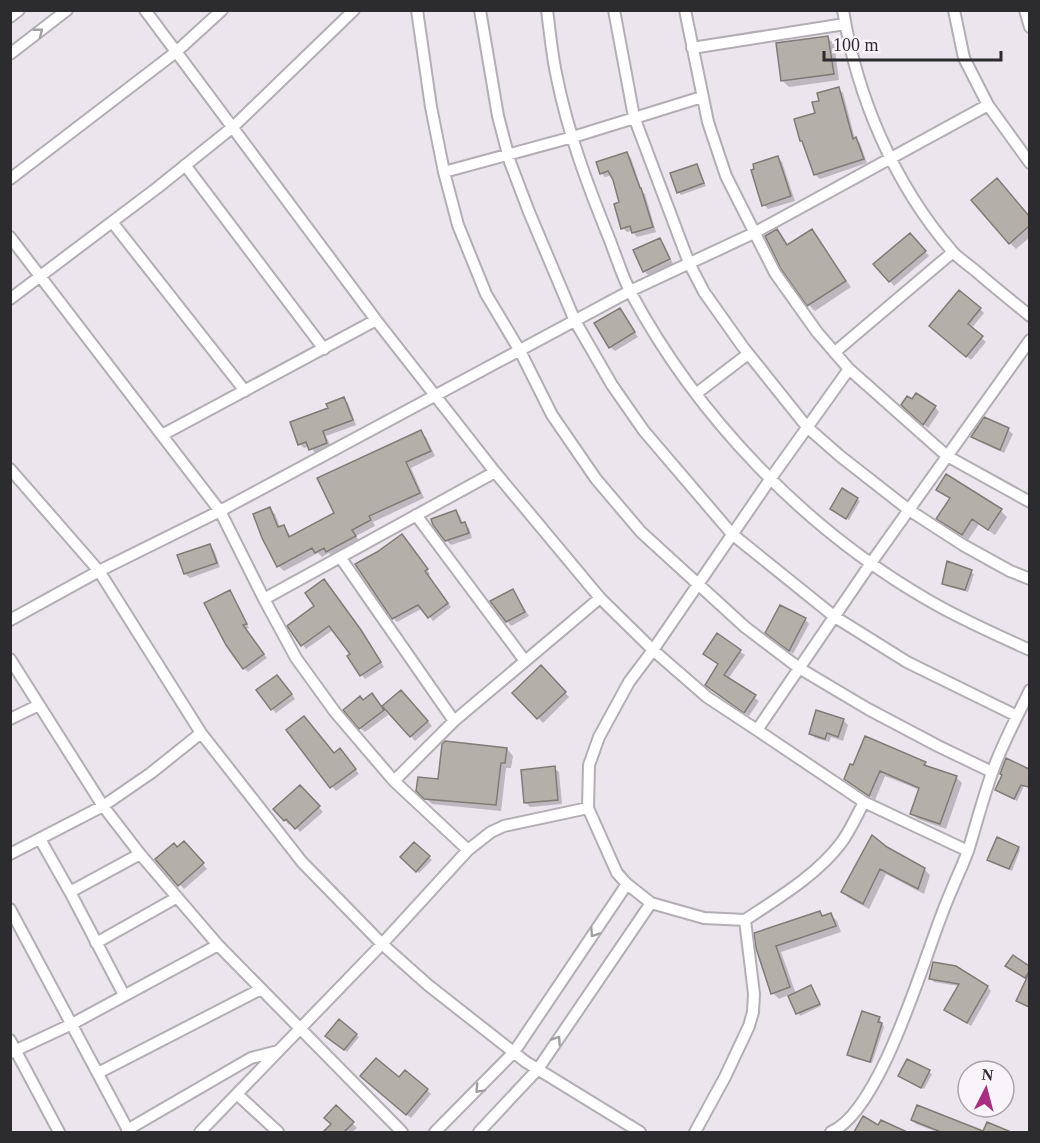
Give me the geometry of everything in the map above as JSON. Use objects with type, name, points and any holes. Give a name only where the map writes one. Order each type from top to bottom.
[{"type":"street","points":[[10,17],[19,10]]},
{"type":"street","points":[[10,54],[67,10]]},
{"type":"street","points":[[145,10],[376,320],[495,472],[600,598],[653,650],[707,697],[864,802],[968,850]]},
{"type":"street","points":[[10,179],[176,52],[222,10]]},
{"type":"street","points":[[10,299],[233,127],[354,10]]},
{"type":"street","points":[[417,10],[431,107],[444,172],[458,225],[486,294],[520,351],[552,414],[596,479],[641,532],[745,627],[799,668],[868,709],[992,771]]},
{"type":"street","points":[[480,10],[498,116],[508,154],[529,212],[575,321],[612,385],[645,431],[732,534],[834,616],[907,662],[1017,716]]},
{"type":"street","points":[[547,10],[557,79],[573,137],[597,208],[630,291],[667,351],[723,428],[817,521],[871,563],[928,600],[1029,650]]},
{"type":"street","points":[[614,10],[634,117],[689,264],[704,291],[748,354],[807,427],[840,456],[909,510],[963,545],[1029,579]]},
{"type":"street","points":[[685,10],[708,122],[726,176],[775,273],[817,332],[849,369],[947,456],[1029,502]]},
{"type":"street","points":[[843,10],[862,91],[892,159],[915,200],[953,252],[1029,316]]},
{"type":"street","points":[[954,10],[964,58],[988,105],[1029,163]]},
{"type":"street","points":[[1025,10],[1029,27]]},
{"type":"street","points":[[692,48],[845,24]]},
{"type":"street","points":[[444,172],[573,137],[702,97]]},
{"type":"street","points":[[10,620],[99,570],[220,511],[630,291],[754,233],[988,105]]},
{"type":"street","points":[[185,165],[324,349]]},
{"type":"street","points":[[112,222],[245,391]]},
{"type":"street","points":[[10,237],[220,511],[296,658],[328,703],[394,781],[468,850]]},
{"type":"street","points":[[835,352],[953,252]]},
{"type":"street","points":[[162,435],[376,320]]},
{"type":"street","points":[[757,730],[834,616],[1029,340]]},
{"type":"street","points":[[697,393],[748,354]]},
{"type":"street","points":[[849,369],[629,682],[599,738],[589,765],[588,808],[617,873],[651,903],[704,918],[746,920],[781,896],[818,866],[841,843],[864,802]]},
{"type":"street","points":[[10,469],[99,570],[201,733],[302,862],[382,944],[428,985],[538,1069],[640,1132]]},
{"type":"street","points":[[264,599],[495,472]]},
{"type":"street","points":[[416,515],[525,661]]},
{"type":"street","points":[[340,557],[454,721]]},
{"type":"street","points":[[394,781],[454,721],[600,598]]},
{"type":"street","points":[[10,659],[103,806],[176,898],[299,1029],[402,1132]]},
{"type":"street","points":[[831,1132],[842,1128],[871,1091],[912,999],[942,913],[968,850],[992,771],[1029,690]]},
{"type":"street","points":[[10,719],[39,705]]},
{"type":"street","points":[[10,854],[103,806],[151,773],[201,733]]},
{"type":"street","points":[[200,1132],[382,944],[468,850],[491,832],[504,826],[588,808]]},
{"type":"street","points":[[40,839],[124,995]]},
{"type":"street","points":[[70,892],[140,854]]},
{"type":"street","points":[[435,1132],[514,1052],[627,884]]},
{"type":"street","points":[[96,943],[176,898]]},
{"type":"street","points":[[479,1132],[538,1069],[651,903]]},
{"type":"street","points":[[10,909],[128,1131],[251,1058],[279,1051]]},
{"type":"street","points":[[695,1132],[750,1026],[754,994],[746,920]]},
{"type":"street","points":[[59,1132],[12,1047],[72,1024],[218,945]]},
{"type":"street","points":[[98,1074],[261,989]]},
{"type":"street","points":[[238,1095],[278,1132]]},
{"type":"building","points":[[828,36],[834,74],[781,81],[776,43]]},
{"type":"building","points":[[839,87],[853,139],[856,137],[864,159],[814,175],[794,119],[815,113],[812,102],[819,101],[817,93]]},
{"type":"building","points":[[627,152],[653,227],[632,233],[630,226],[621,229],[614,204],[619,202],[613,180],[608,171],[600,174],[596,162]]},
{"type":"building","points":[[778,156],[791,196],[762,206],[751,170],[754,169],[753,164]]},
{"type":"building","points":[[697,164],[704,183],[677,193],[670,173]]},
{"type":"building","points":[[997,178],[1029,216],[1029,226],[1009,244],[971,200]]},
{"type":"building","points":[[777,229],[787,245],[812,229],[846,281],[807,306],[781,269],[765,236]]},
{"type":"building","points":[[910,233],[926,251],[889,282],[873,264]]},
{"type":"building","points":[[660,238],[670,259],[643,272],[633,250]]},
{"type":"building","points":[[959,290],[981,308],[968,324],[983,336],[966,357],[929,326]]},
{"type":"building","points":[[620,308],[635,332],[609,348],[594,323]]},
{"type":"building","points":[[916,393],[936,406],[923,425],[901,405],[907,396],[912,399]]},
{"type":"building","points":[[344,397],[353,420],[323,431],[327,443],[309,450],[306,442],[298,445],[290,422],[328,408],[326,404]]},
{"type":"building","points":[[984,417],[1009,428],[1000,450],[971,437]]},
{"type":"building","points":[[421,430],[431,451],[406,462],[420,493],[369,516],[371,520],[352,530],[356,536],[326,552],[324,548],[315,553],[312,548],[277,567],[253,514],[270,507],[278,527],[284,525],[289,537],[334,513],[317,478]]},
{"type":"building","points":[[946,474],[1002,509],[988,530],[972,519],[962,535],[936,519],[950,498],[936,490]]},
{"type":"building","points":[[842,488],[858,498],[846,519],[830,509]]},
{"type":"building","points":[[456,510],[461,523],[465,522],[469,533],[445,541],[431,519]]},
{"type":"building","points":[[402,534],[428,569],[425,571],[448,603],[428,618],[418,605],[392,619],[355,564]]},
{"type":"building","points":[[210,544],[217,563],[184,574],[177,555]]},
{"type":"building","points":[[947,561],[972,570],[965,590],[942,584]]},
{"type":"building","points":[[324,579],[381,662],[360,676],[347,656],[350,654],[329,626],[301,646],[287,626],[314,606],[305,593]]},
{"type":"building","points":[[513,589],[525,612],[506,622],[490,601]]},
{"type":"building","points":[[230,590],[247,624],[243,625],[264,654],[243,669],[226,645],[204,603]]},
{"type":"building","points":[[780,605],[806,618],[789,651],[765,633]]},
{"type":"building","points":[[717,633],[741,650],[724,675],[756,695],[744,713],[705,685],[718,664],[703,654]]},
{"type":"building","points":[[541,665],[566,692],[537,719],[512,693]]},
{"type":"building","points":[[277,675],[292,694],[271,710],[256,690]]},
{"type":"building","points":[[401,690],[428,721],[410,737],[382,706]]},
{"type":"building","points":[[372,693],[384,710],[359,729],[343,710],[360,696],[363,700]]},
{"type":"building","points":[[816,710],[844,719],[838,737],[827,733],[825,739],[809,734]]},
{"type":"building","points":[[304,716],[334,753],[340,748],[356,769],[330,788],[286,730]]},
{"type":"building","points":[[865,736],[926,762],[924,765],[957,776],[940,824],[910,814],[919,788],[880,771],[869,796],[844,779],[850,764],[853,765]]},
{"type":"building","points":[[445,741],[507,748],[505,763],[501,763],[496,805],[424,799],[416,791],[418,777],[438,779],[442,744]]},
{"type":"building","points":[[1006,758],[1029,769],[1029,787],[1021,785],[1014,799],[995,790]]},
{"type":"building","points":[[555,766],[558,800],[524,803],[521,770]]},
{"type":"building","points":[[300,785],[320,806],[295,829],[273,809]]},
{"type":"building","points":[[872,835],[887,847],[925,868],[918,889],[880,869],[863,904],[841,892]]},
{"type":"building","points":[[997,837],[1019,847],[1009,869],[987,860]]},
{"type":"building","points":[[184,841],[204,863],[178,886],[155,859],[174,843],[177,847]]},
{"type":"building","points":[[414,842],[430,856],[416,872],[400,857]]},
{"type":"building","points":[[820,911],[822,916],[831,913],[836,926],[776,946],[790,987],[771,994],[756,948],[754,933]]},
{"type":"building","points":[[1013,955],[1029,966],[1025,978],[1005,966]]},
{"type":"building","points":[[933,962],[956,966],[988,986],[967,1023],[944,1010],[959,984],[929,979]]},
{"type":"building","points":[[1029,973],[1029,1007],[1016,1001]]},
{"type":"building","points":[[811,985],[820,1004],[796,1014],[788,996]]},
{"type":"building","points":[[862,1011],[880,1017],[878,1022],[882,1023],[870,1062],[847,1055]]},
{"type":"building","points":[[339,1019],[357,1034],[344,1050],[325,1036]]},
{"type":"building","points":[[376,1058],[399,1077],[405,1070],[428,1089],[406,1115],[360,1076]]},
{"type":"building","points":[[907,1059],[930,1070],[921,1088],[898,1076]]},
{"type":"building","points":[[336,1105],[354,1122],[344,1132],[323,1132],[331,1124],[324,1118]]},
{"type":"building","points":[[917,1105],[983,1131],[987,1122],[1011,1132],[941,1132],[911,1120]]},
{"type":"building","points":[[863,1116],[878,1125],[881,1120],[907,1132],[854,1132]]}]
